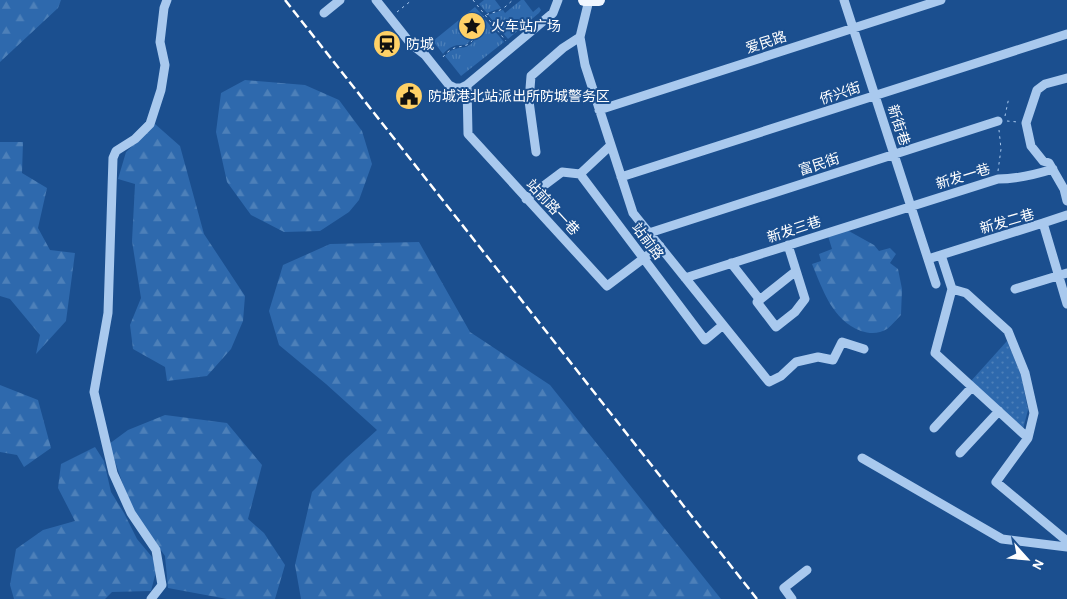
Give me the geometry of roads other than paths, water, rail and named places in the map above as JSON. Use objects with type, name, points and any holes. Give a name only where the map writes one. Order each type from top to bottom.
[{"type":"street","points":[[151,599],[162,585],[156,550],[131,513],[113,473],[94,392],[108,313],[113,158],[116,151],[135,139],[150,124],[161,90],[165,65],[160,42],[164,8],[167,0]]},
{"type":"street","points":[[324,13],[340,0]]},
{"type":"street","points":[[376,0],[411,44],[425,55],[449,85],[455,88],[467,85],[552,13],[558,0]]},
{"type":"street","name":"站前路","points":[[590,0],[580,37],[585,65],[632,213],[769,382],[781,376],[796,362],[818,358],[833,360],[842,342],[864,349]]},
{"type":"street","name":"新街巷","points":[[844,0],[936,284]]},
{"type":"street","name":"爱民路","points":[[599,110],[941,0]]},
{"type":"street","name":"侨兴街","points":[[621,177],[1067,34]]},
{"type":"street","points":[[536,152],[528,101],[531,76],[563,48],[580,37]]},
{"type":"street","points":[[1067,78],[1045,84],[1037,90],[1026,123],[1031,146],[1042,161],[1049,162],[1064,189],[1067,201]]},
{"type":"street","name":"站前路一巷","points":[[467,85],[468,134],[607,286],[660,246]]},
{"type":"street","name":"富民街","points":[[649,233],[998,121]]},
{"type":"street","points":[[526,199],[562,172],[580,174],[611,145]]},
{"type":"street","name":"新发一巷","points":[[911,206],[998,179],[1032,176],[1053,169]]},
{"type":"street","name":"站前路","points":[[580,174],[705,340],[723,325]]},
{"type":"street","name":"新发三巷","points":[[685,278],[911,206]]},
{"type":"street","points":[[1043,223],[1067,215]]},
{"type":"street","name":"新发二巷","points":[[928,259],[1043,223],[1063,274],[1067,304]]},
{"type":"street","points":[[788,245],[805,299],[796,312],[776,327],[757,302],[796,271]]},
{"type":"street","points":[[942,255],[952,289],[935,353],[1028,438]]},
{"type":"street","points":[[731,263],[760,300]]},
{"type":"street","points":[[1016,289],[1063,274]]},
{"type":"street","points":[[952,289],[966,293],[1008,331],[1025,373],[1034,414],[1028,438],[996,482],[1067,541]]},
{"type":"street","points":[[934,428],[972,386]]},
{"type":"street","points":[[960,453],[999,411]]},
{"type":"street","points":[[862,458],[1002,539],[1067,547]]},
{"type":"street","points":[[792,599],[784,588],[808,570]]},
{"type":"railway","points":[[285,0],[757,599]]},
{"type":"place","name":"火车站广场","points":[[472,26]]},
{"type":"place","name":"防城","points":[[387,44]]},
{"type":"place","name":"防城港北站派出所防城警务区","points":[[409,96]]}]
